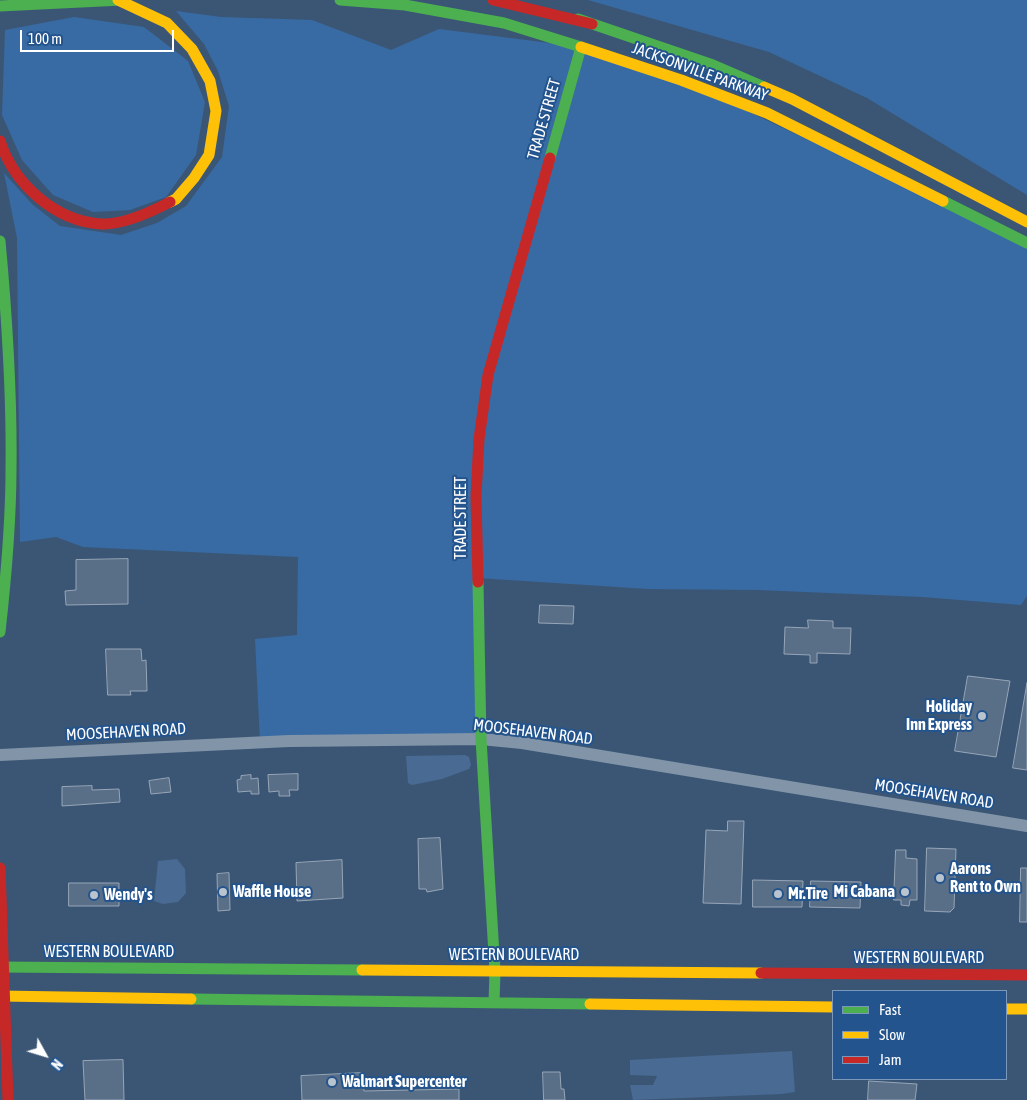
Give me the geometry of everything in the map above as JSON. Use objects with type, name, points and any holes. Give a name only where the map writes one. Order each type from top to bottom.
[{"type":"main road","points":[[0,142],[5,156],[34,195],[65,215],[102,224],[144,216],[176,199],[194,178],[209,155],[216,112],[210,81],[192,49],[167,23],[118,0]]},
{"type":"main road","points":[[0,6],[122,0]]},
{"type":"main road","name":"JACKSONVILLE PARKWAY","points":[[340,0],[406,6],[504,23],[681,80],[767,113],[1010,235],[1027,241]]},
{"type":"main road","name":"JACKSONVILLE PARKWAY","points":[[493,0],[592,24],[712,66],[792,99],[1027,222]]},
{"type":"main road","points":[[521,0],[592,24]]},
{"type":"main road","name":"TRADE STREET","points":[[494,1003],[495,971],[482,739],[476,496],[479,439],[488,375],[528,228],[581,47]]},
{"type":"main road","points":[[0,241],[10,382],[11,438],[8,544],[0,632]]},
{"type":"main road","points":[[0,868],[2,996],[8,1100]]},
{"type":"main road","name":"WESTERN BOULEVARD","points":[[2,967],[1027,975]]},
{"type":"main road","points":[[2,996],[832,1007]]},
{"type":"main road","points":[[1007,1009],[1027,1009]]},
{"type":"street","name":"MOOSEHAVEN ROAD","points":[[0,755],[289,740],[482,739],[522,743],[1027,826]]},
{"type":"shaded area","points":[[588,0],[1027,0],[1027,195],[867,98],[769,52]]},
{"type":"shaded area","points":[[176,11],[221,17],[312,20],[391,50],[439,29],[581,47],[681,80],[1027,243],[1027,596],[1021,605],[923,597],[758,590],[648,589],[478,578],[481,739],[260,742],[255,639],[297,635],[298,557],[83,547],[56,537],[20,542],[17,238],[4,173],[33,205],[60,226],[121,235],[157,223],[186,206],[222,157],[229,106],[218,71],[204,44]]},
{"type":"shaded area","points":[[74,17],[144,27],[188,61],[205,102],[196,155],[166,197],[130,210],[93,212],[53,195],[22,160],[2,115],[5,30]]},
{"type":"shaded area","points":[[465,755],[469,757],[471,765],[469,769],[442,779],[412,785],[408,783],[406,756]]},
{"type":"shaded area","points":[[177,859],[185,869],[186,893],[178,902],[163,904],[154,901],[158,861]]},
{"type":"shaded area","points":[[792,1051],[795,1092],[633,1100],[630,1085],[653,1085],[657,1076],[630,1075],[630,1060]]},
{"type":"building","points":[[128,559],[128,604],[66,605],[65,591],[76,590],[76,560]]},
{"type":"building","points":[[540,605],[574,606],[573,624],[539,623]]},
{"type":"building","points":[[808,620],[833,621],[833,628],[851,628],[850,654],[817,653],[817,663],[810,663],[810,655],[784,654],[785,627],[808,628]]},
{"type":"building","points":[[106,649],[141,649],[142,661],[146,660],[147,691],[130,691],[131,695],[108,695]]},
{"type":"building","name":"Holiday Inn Express","points":[[968,676],[1010,681],[996,757],[955,751]]},
{"type":"building","points":[[1027,683],[1027,770],[1013,768]]},
{"type":"building","points":[[298,774],[298,790],[289,790],[290,796],[279,796],[279,791],[269,792],[268,775]]},
{"type":"building","points":[[251,775],[251,779],[258,778],[259,794],[251,794],[251,791],[238,792],[237,780],[241,779],[241,776]]},
{"type":"building","points":[[169,778],[171,792],[151,794],[149,781]]},
{"type":"building","points":[[92,786],[92,790],[119,789],[120,802],[62,806],[62,787]]},
{"type":"building","points":[[728,821],[744,821],[741,904],[703,903],[706,830],[727,831]]},
{"type":"building","points":[[440,838],[443,889],[427,892],[426,889],[419,889],[418,839]]},
{"type":"building","name":"Aarons Rent to Own","points":[[927,848],[956,849],[954,908],[950,912],[925,911]]},
{"type":"building","points":[[896,850],[906,850],[906,858],[917,859],[917,900],[910,900],[909,906],[901,905],[901,900],[894,900]]},
{"type":"building","points":[[342,860],[343,898],[297,901],[296,863]]},
{"type":"building","points":[[1021,868],[1027,868],[1027,922],[1020,922]]},
{"type":"building","name":"Waffle House","points":[[229,873],[230,910],[218,911],[217,874]]},
{"type":"building","name":"Mr.Tire","points":[[753,880],[803,881],[802,907],[753,907]]},
{"type":"building","points":[[811,881],[861,882],[860,908],[810,907]]},
{"type":"building","name":"Wendy's","points":[[69,883],[119,883],[119,906],[69,906]]},
{"type":"building","points":[[123,1060],[124,1100],[85,1100],[83,1061]]},
{"type":"building","points":[[543,1072],[560,1072],[561,1089],[564,1089],[565,1100],[544,1100]]},
{"type":"building","name":"Walmart Supercenter","points":[[362,1073],[364,1091],[459,1089],[459,1100],[302,1100],[301,1076]]},
{"type":"building","points":[[869,1081],[917,1084],[915,1100],[868,1100]]},
{"type":"traffic: fast","points":[[0,6],[122,0]]},
{"type":"traffic: fast","points":[[340,0],[405,5],[504,23],[581,47]]},
{"type":"traffic: fast","points":[[578,19],[713,65],[764,87]]},
{"type":"traffic: fast","points":[[550,158],[581,47]]},
{"type":"traffic: fast","points":[[943,201],[1027,243]]},
{"type":"traffic: fast","points":[[0,241],[11,412],[9,530],[0,632]]},
{"type":"traffic: fast","points":[[478,582],[481,739],[495,971],[494,1003]]},
{"type":"traffic: fast","points":[[0,967],[362,970]]},
{"type":"traffic: fast","points":[[191,999],[590,1004]]},
{"type":"traffic: slow","points":[[118,0],[167,23],[192,49],[210,81],[216,111],[209,155],[194,178],[176,199],[170,202]]},
{"type":"traffic: slow","points":[[581,47],[681,80],[767,113],[943,201]]},
{"type":"traffic: slow","points":[[764,87],[792,99],[1027,222]]},
{"type":"traffic: slow","points":[[362,970],[761,973]]},
{"type":"traffic: slow","points":[[0,996],[191,999]]},
{"type":"traffic: slow","points":[[590,1004],[832,1007]]},
{"type":"traffic: slow","points":[[1007,1009],[1027,1009]]},
{"type":"traffic: jam","points":[[493,0],[592,24]]},
{"type":"traffic: jam","points":[[0,141],[6,157],[26,185],[38,198],[68,216],[84,221],[110,224],[137,217],[170,202]]},
{"type":"traffic: jam","points":[[478,582],[476,496],[479,439],[488,375],[550,158]]},
{"type":"traffic: jam","points":[[0,868],[8,1100]]},
{"type":"traffic: jam","points":[[761,973],[1027,975]]},
{"type":"place","name":"Holiday Inn Express","points":[[982,716]]},
{"type":"place","name":"Aarons Rent to Own","points":[[940,878]]},
{"type":"place","name":"Waffle House","points":[[223,892]]},
{"type":"place","name":"Mi Cabana","points":[[905,892]]},
{"type":"place","name":"Mr.Tire","points":[[778,894]]},
{"type":"place","name":"Wendy's","points":[[94,895]]},
{"type":"place","name":"Walmart Supercenter","points":[[332,1082]]}]
